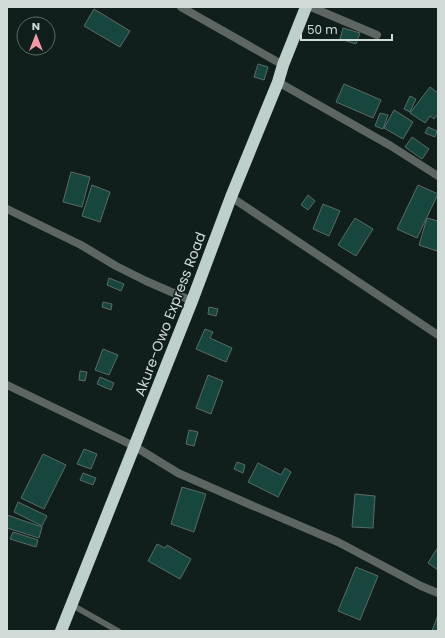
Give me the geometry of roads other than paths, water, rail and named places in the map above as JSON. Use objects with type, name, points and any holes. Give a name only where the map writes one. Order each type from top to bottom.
[{"type":"highway","name":"Akure-Owo Express Road","points":[[61,631],[192,301],[231,197],[278,82],[283,65],[306,7]]},
{"type":"street","points":[[181,7],[283,65]]},
{"type":"street","points":[[311,7],[377,35]]},
{"type":"street","points":[[278,82],[391,146],[438,176]]},
{"type":"street","points":[[231,197],[438,335]]},
{"type":"street","points":[[7,209],[81,245],[128,272],[192,301]]},
{"type":"street","points":[[7,385],[134,446],[178,472],[338,542],[421,586],[438,593]]},
{"type":"lane","points":[[72,605],[118,631]]}]
